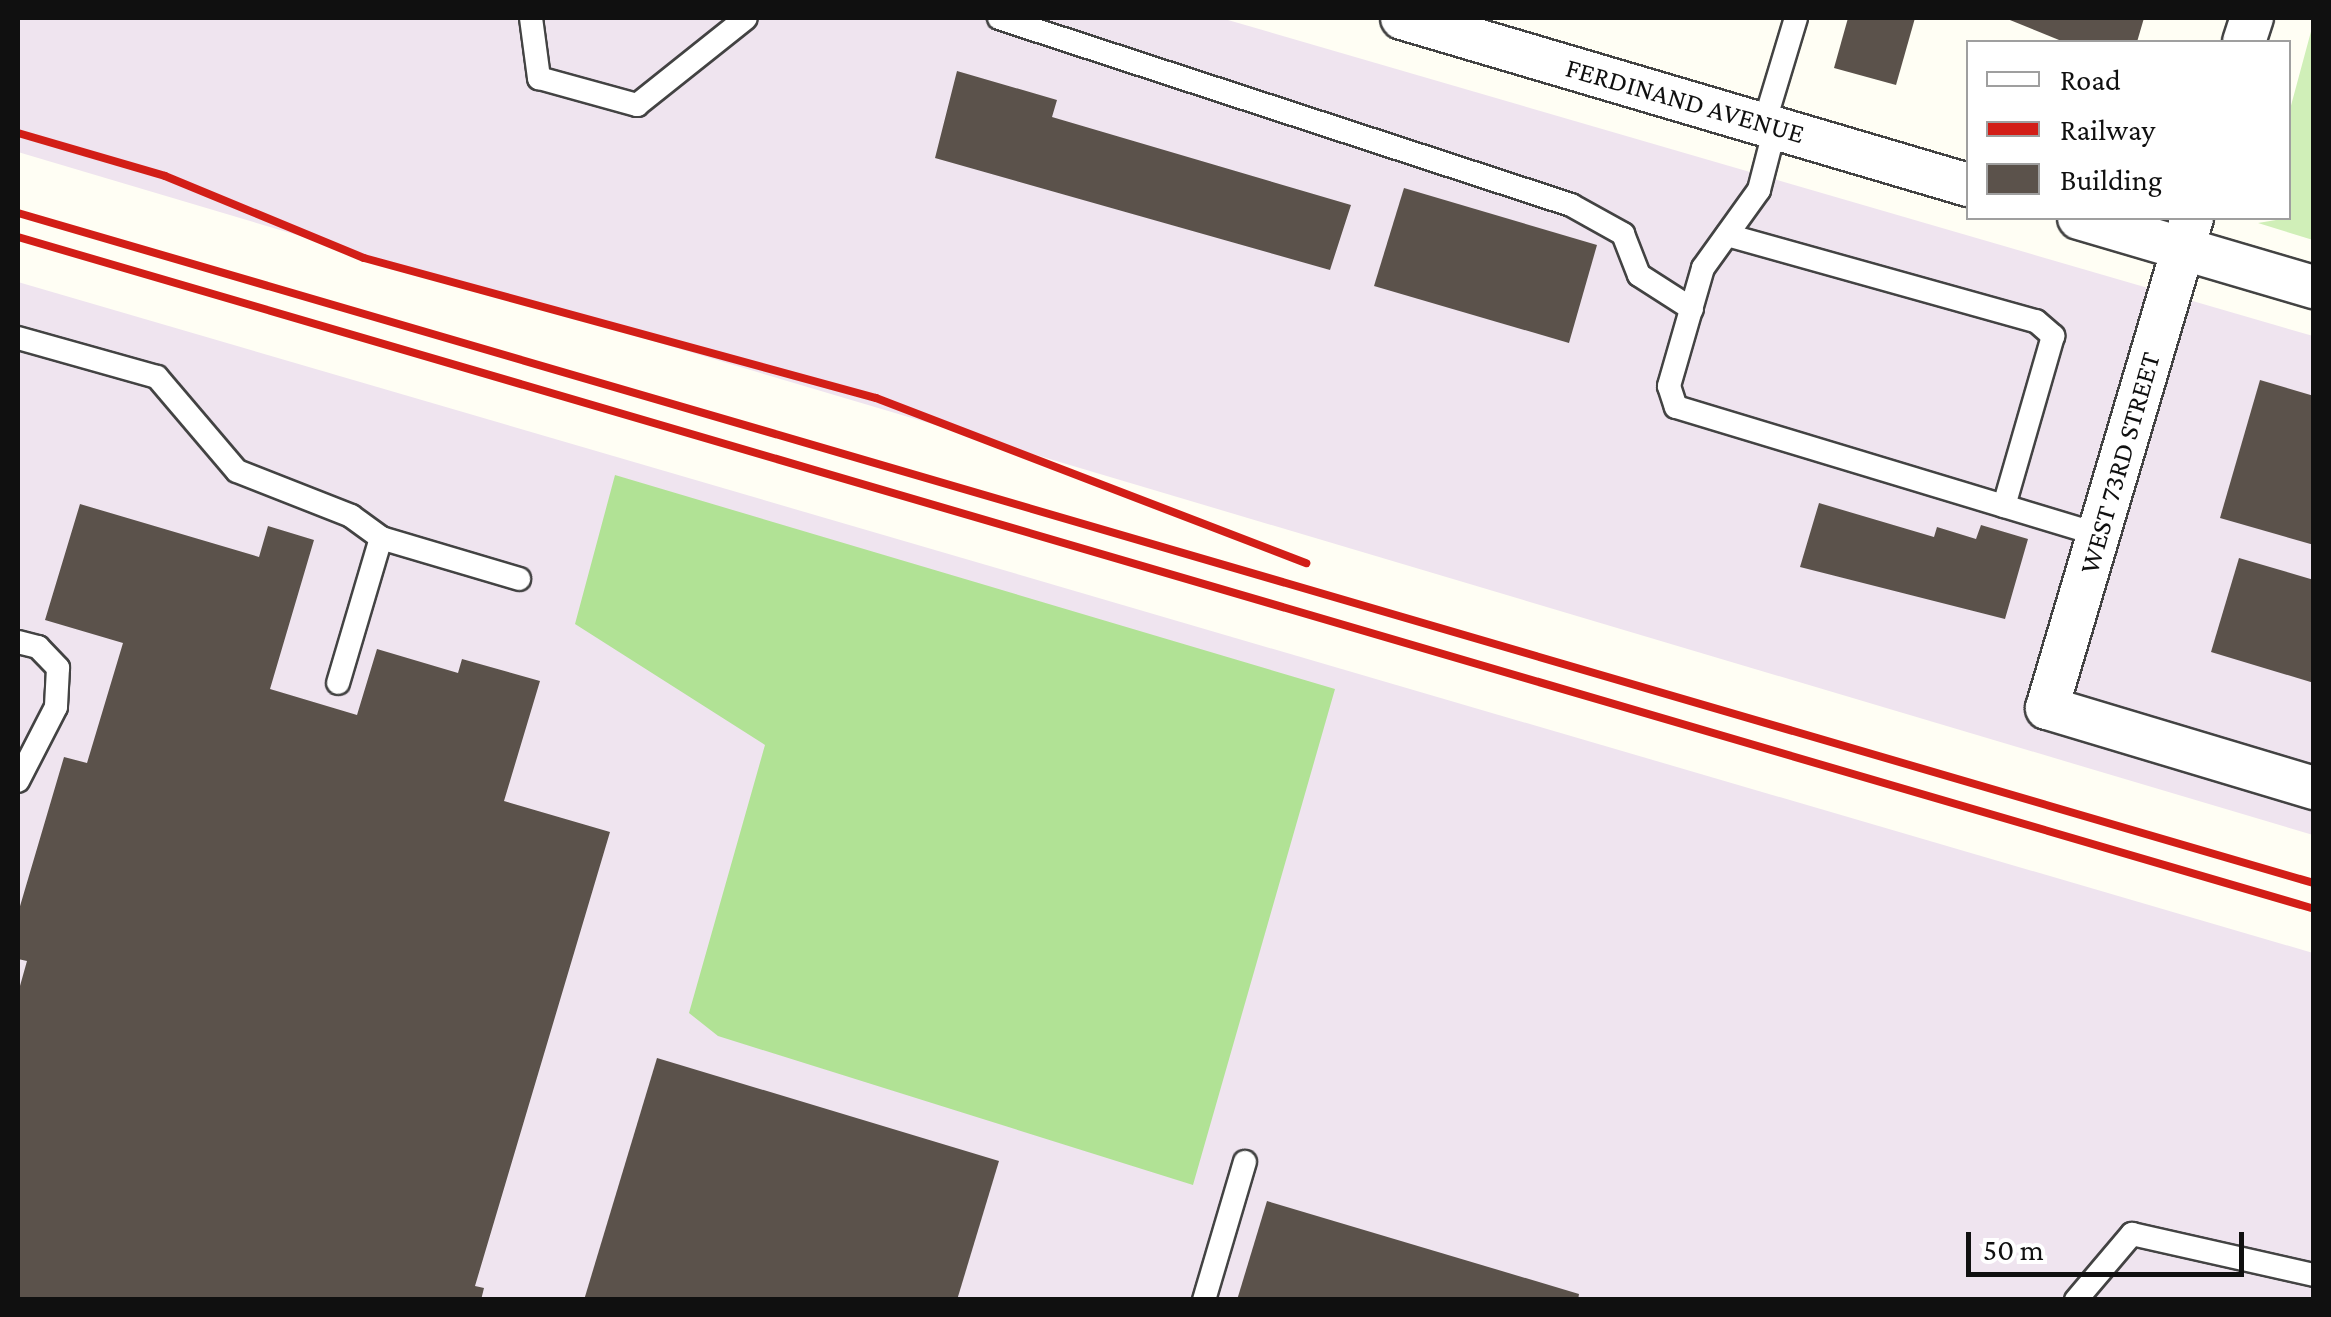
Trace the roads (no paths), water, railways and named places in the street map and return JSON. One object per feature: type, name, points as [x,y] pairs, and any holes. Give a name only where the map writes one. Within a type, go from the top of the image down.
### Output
[{"type":"street","name":"FERDINAND AVENUE","points":[[1418,20],[1966,184]]},
{"type":"street","points":[[2094,220],[2188,233],[2314,287]]},
{"type":"street","name":"WEST 73RD STREET","points":[[2188,233],[2048,708],[2314,788]]},
{"type":"lane","points":[[531,18],[538,78],[637,105],[746,18]]},
{"type":"lane","points":[[999,18],[1572,205],[1623,234],[1639,275],[1692,309]]},
{"type":"lane","points":[[1796,18],[1769,126],[1759,190],[1703,268],[1670,386],[1676,407],[2099,535]]},
{"type":"lane","points":[[1727,234],[2036,321],[2053,336],[2004,506]]},
{"type":"lane","points":[[18,338],[157,376],[238,471],[352,516],[381,538],[519,578]]},
{"type":"lane","points":[[338,683],[381,538]]},
{"type":"lane","points":[[18,642],[38,647],[58,668],[56,707],[18,782]]},
{"type":"lane","points":[[1204,1300],[1244,1162]]},
{"type":"lane","points":[[2076,1300],[2132,1234],[2314,1274]]},
{"type":"railway","points":[[18,133],[165,176],[364,258],[876,398],[1306,563]]},
{"type":"railway","points":[[18,213],[2314,883]]},
{"type":"railway","points":[[18,237],[2314,909]]}]
